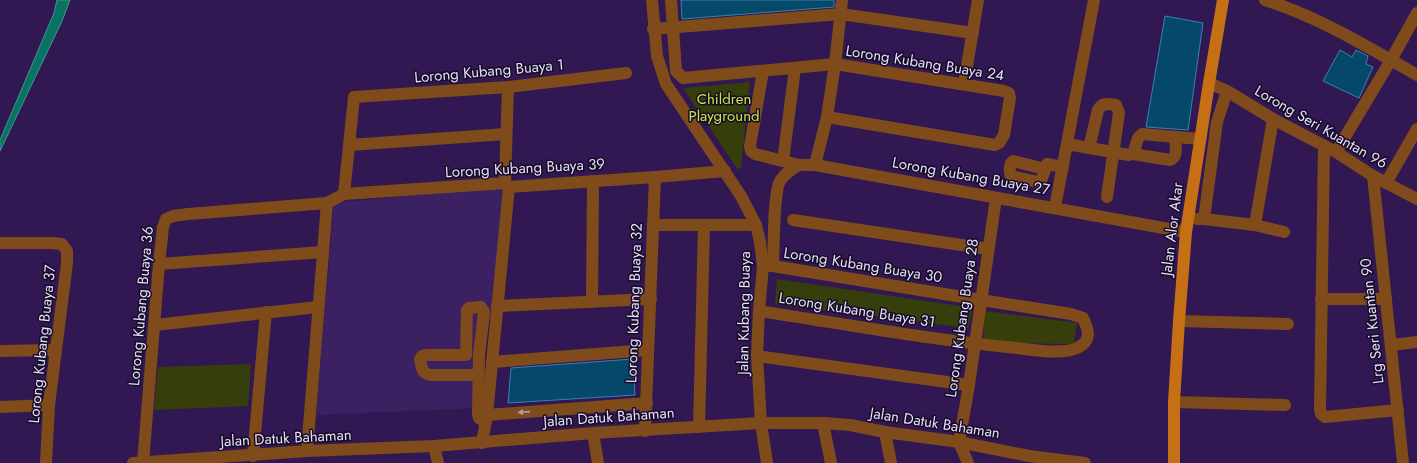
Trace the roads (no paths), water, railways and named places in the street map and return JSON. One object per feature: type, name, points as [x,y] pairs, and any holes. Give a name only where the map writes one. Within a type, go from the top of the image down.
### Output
[{"type":"main road","name":"Jalan Alor Akar","points":[[1174,463],[1174,402],[1187,226],[1203,117],[1223,0]]},
{"type":"street","name":"Jalan Kubang Buaya","points":[[652,0],[656,56],[666,84],[741,196],[756,225],[768,266],[759,311],[757,356],[761,423],[767,463]]},
{"type":"street","points":[[671,0],[673,28]]},
{"type":"street","points":[[815,165],[827,118],[842,0]]},
{"type":"street","points":[[964,84],[978,0]]},
{"type":"street","points":[[1055,207],[1094,0]]},
{"type":"street","points":[[1265,0],[1289,8],[1333,28],[1417,74]]},
{"type":"street","points":[[1336,152],[1417,13]]},
{"type":"street","points":[[654,29],[841,14],[973,33]]},
{"type":"street","name":"Lorong Kubang Buaya 24","points":[[673,28],[676,71],[683,78],[835,64],[1004,91],[1009,93],[1010,98],[1004,135],[999,143],[994,145],[827,118]]},
{"type":"street","points":[[783,161],[795,68]]},
{"type":"street","name":"Lorong Kubang Buaya 27","points":[[763,71],[750,146],[751,151],[755,154],[799,165],[815,165],[996,198],[1055,207],[1187,226],[1204,219],[1284,232]]},
{"type":"street","name":"Lorong Kubang Buaya 1","points":[[349,145],[354,97],[508,87],[626,73]]},
{"type":"street","name":"Lorong Seri Kuantan 96","points":[[1209,82],[1227,91],[1273,120],[1336,152],[1373,176],[1417,199]]},
{"type":"street","points":[[482,443],[498,306],[507,185],[506,134],[508,87]]},
{"type":"street","points":[[1204,219],[1217,122],[1227,91]]},
{"type":"street","points":[[1089,148],[1098,110],[1101,105],[1116,105],[1119,113],[1107,196]]},
{"type":"street","points":[[1203,117],[1217,122]]},
{"type":"street","points":[[1254,226],[1273,120]]},
{"type":"street","points":[[1386,183],[1417,129]]},
{"type":"street","points":[[344,194],[349,145],[506,134]]},
{"type":"street","points":[[1133,154],[1138,138],[1142,134],[1200,140]]},
{"type":"street","points":[[1067,144],[1170,160],[1176,155],[1175,137]]},
{"type":"street","points":[[1324,146],[1321,299],[1321,414],[1325,417],[1398,410]]},
{"type":"street","points":[[1044,169],[1046,165],[1049,164],[1063,168]]},
{"type":"street","points":[[768,266],[779,183],[787,172],[799,165]]},
{"type":"street","name":"Lorong Kubang Buaya 39","points":[[328,203],[344,194],[593,181],[725,171]]},
{"type":"street","name":"Lrg Seri Kuantan 90","points":[[1373,176],[1403,463]]},
{"type":"street","name":"Lorong Kubang Buaya 32","points":[[645,430],[655,177]]},
{"type":"street","points":[[592,302],[593,181]]},
{"type":"street","name":"Lorong Kubang Buaya 28","points":[[960,442],[996,198]]},
{"type":"street","points":[[307,452],[318,307],[328,203]]},
{"type":"street","name":"Lorong Kubang Buaya 36","points":[[140,463],[155,325],[159,264],[166,219],[173,216],[328,203]]},
{"type":"street","points":[[793,220],[988,249]]},
{"type":"street","points":[[653,225],[756,225]]},
{"type":"street","points":[[699,427],[704,226]]},
{"type":"street","name":"Lorong Kubang Buaya 37","points":[[0,243],[52,242],[62,244],[67,251],[67,264],[49,405],[46,463]]},
{"type":"street","points":[[159,264],[323,252]]},
{"type":"street","name":"Lorong Kubang Buaya 30","points":[[768,266],[1071,314],[1083,318],[1089,330],[1088,338],[1084,344],[1076,349],[1067,351],[1044,351],[974,344]]},
{"type":"street","points":[[498,306],[650,299]]},
{"type":"street","points":[[1321,299],[1386,299]]},
{"type":"street","points":[[155,325],[318,307]]},
{"type":"street","points":[[466,355],[467,310],[469,308],[481,307],[484,312],[478,375],[479,418],[646,403]]},
{"type":"street","name":"Lorong Kubang Buaya 31","points":[[759,311],[974,344]]},
{"type":"street","points":[[253,456],[266,312]]},
{"type":"street","points":[[1179,322],[1288,324]]},
{"type":"street","points":[[1391,345],[1417,342]]},
{"type":"street","points":[[0,351],[55,350]]},
{"type":"street","points":[[492,362],[648,350]]},
{"type":"street","points":[[478,375],[426,374],[422,370],[420,359],[422,356],[479,355]]},
{"type":"street","points":[[757,356],[969,385]]},
{"type":"street","points":[[1174,402],[1286,405]]},
{"type":"street","points":[[0,407],[49,405]]},
{"type":"street","name":"Jalan Datuk Bahaman","points":[[140,463],[253,456],[277,458],[307,452],[482,443],[593,433],[761,423],[823,423],[850,425],[885,432],[960,442],[1030,459],[1085,463]]},
{"type":"street","points":[[823,423],[831,463]]},
{"type":"street","points":[[885,432],[891,463]]},
{"type":"street","points":[[593,433],[598,463]]},
{"type":"street","points":[[960,442],[968,463]]},
{"type":"street","points":[[434,446],[438,463]]},
{"type":"park label","name":"Children Playground","points":[[724,108]]}]
